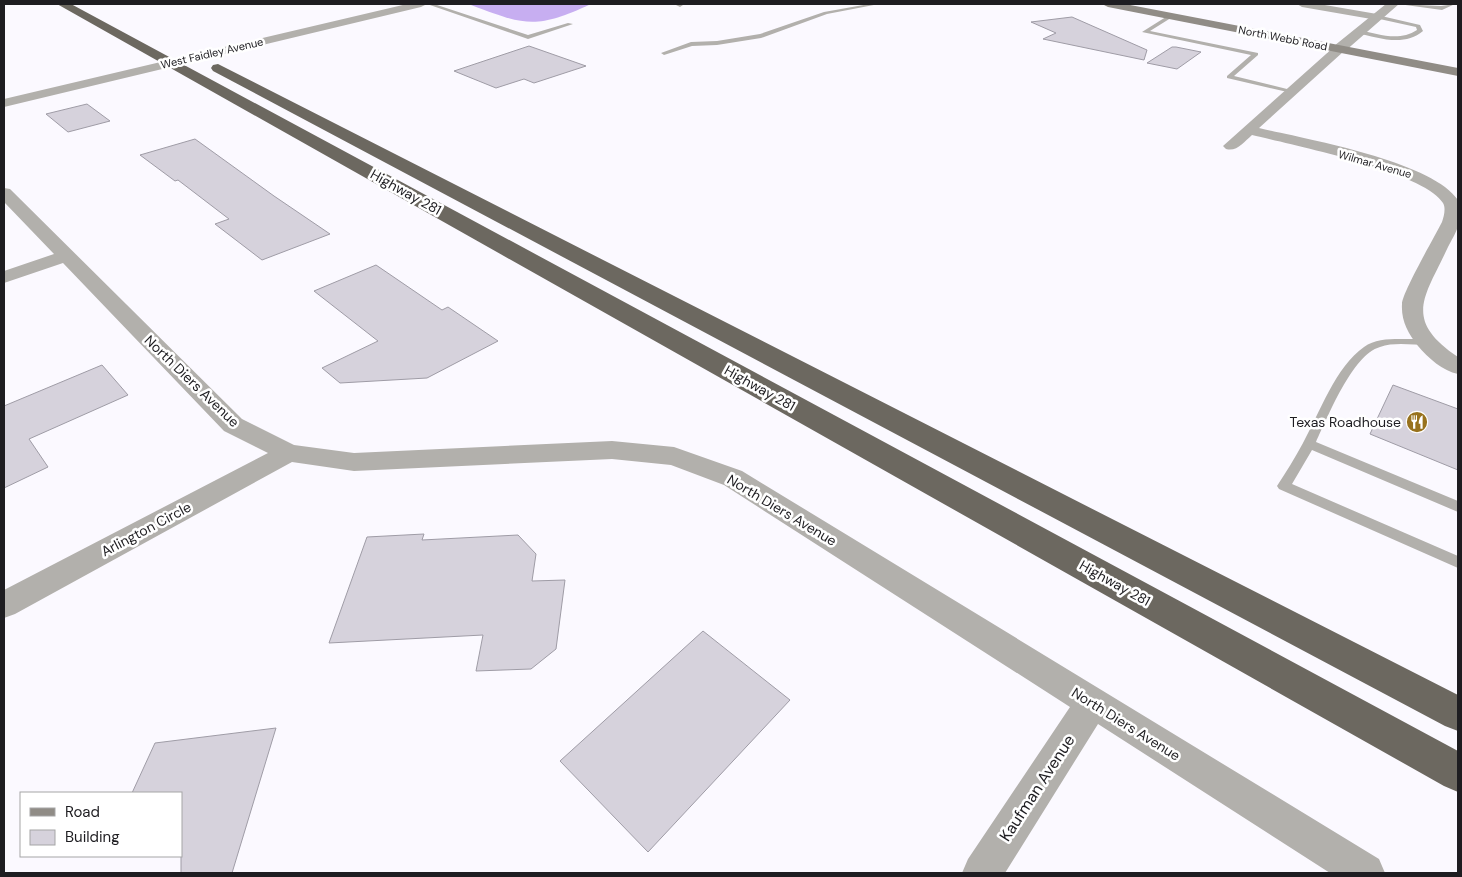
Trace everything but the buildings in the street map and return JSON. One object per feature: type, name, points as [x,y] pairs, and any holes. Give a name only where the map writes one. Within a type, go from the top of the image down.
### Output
[{"type":"highway","name":"Highway 281","points":[[63,4],[1458,772]]},
{"type":"highway","name":"Highway 281","points":[[95,4],[1458,714]]},
{"type":"main road","name":"North Webb Road","points":[[1108,4],[1458,72]]},
{"type":"street","name":"West Faidley Avenue","points":[[4,103],[421,4]]},
{"type":"street","points":[[1302,4],[1377,17]]},
{"type":"street","points":[[1231,146],[1339,49],[1393,4]]},
{"type":"street","name":"Wilmar Avenue","points":[[1249,130],[1393,168],[1431,184],[1451,201],[1454,211],[1451,222],[1412,302],[1413,318],[1418,331],[1433,350],[1458,366]]},
{"type":"street","name":"North Diers Avenue","points":[[4,193],[233,425],[289,453],[354,462],[612,450],[674,456],[733,478],[1364,873]]},
{"type":"street","points":[[4,277],[66,256]]},
{"type":"street","name":"Arlington Circle","points":[[4,605],[289,453]]},
{"type":"street","name":"Kaufman Avenue","points":[[982,873],[1092,703]]},
{"type":"lane","points":[[430,4],[528,37],[570,24]]},
{"type":"lane","points":[[664,53],[691,44],[717,43],[761,36],[826,13],[876,4]]},
{"type":"lane","points":[[1401,4],[1442,8],[1452,4]]},
{"type":"lane","points":[[1171,16],[1145,32],[1256,54],[1229,76],[1292,91]]},
{"type":"lane","points":[[1360,32],[1399,39],[1413,37],[1420,31],[1418,26],[1377,17]]},
{"type":"lane","points":[[1427,342],[1376,344],[1364,350],[1350,367],[1284,486],[1458,562]]},
{"type":"lane","points":[[1309,444],[1458,507]]},
{"type":"shaded area","points":[[591,4],[557,18],[531,22],[505,17],[471,5]]},
{"type":"place","name":"Texas Roadhouse","points":[[1417,422]]}]
